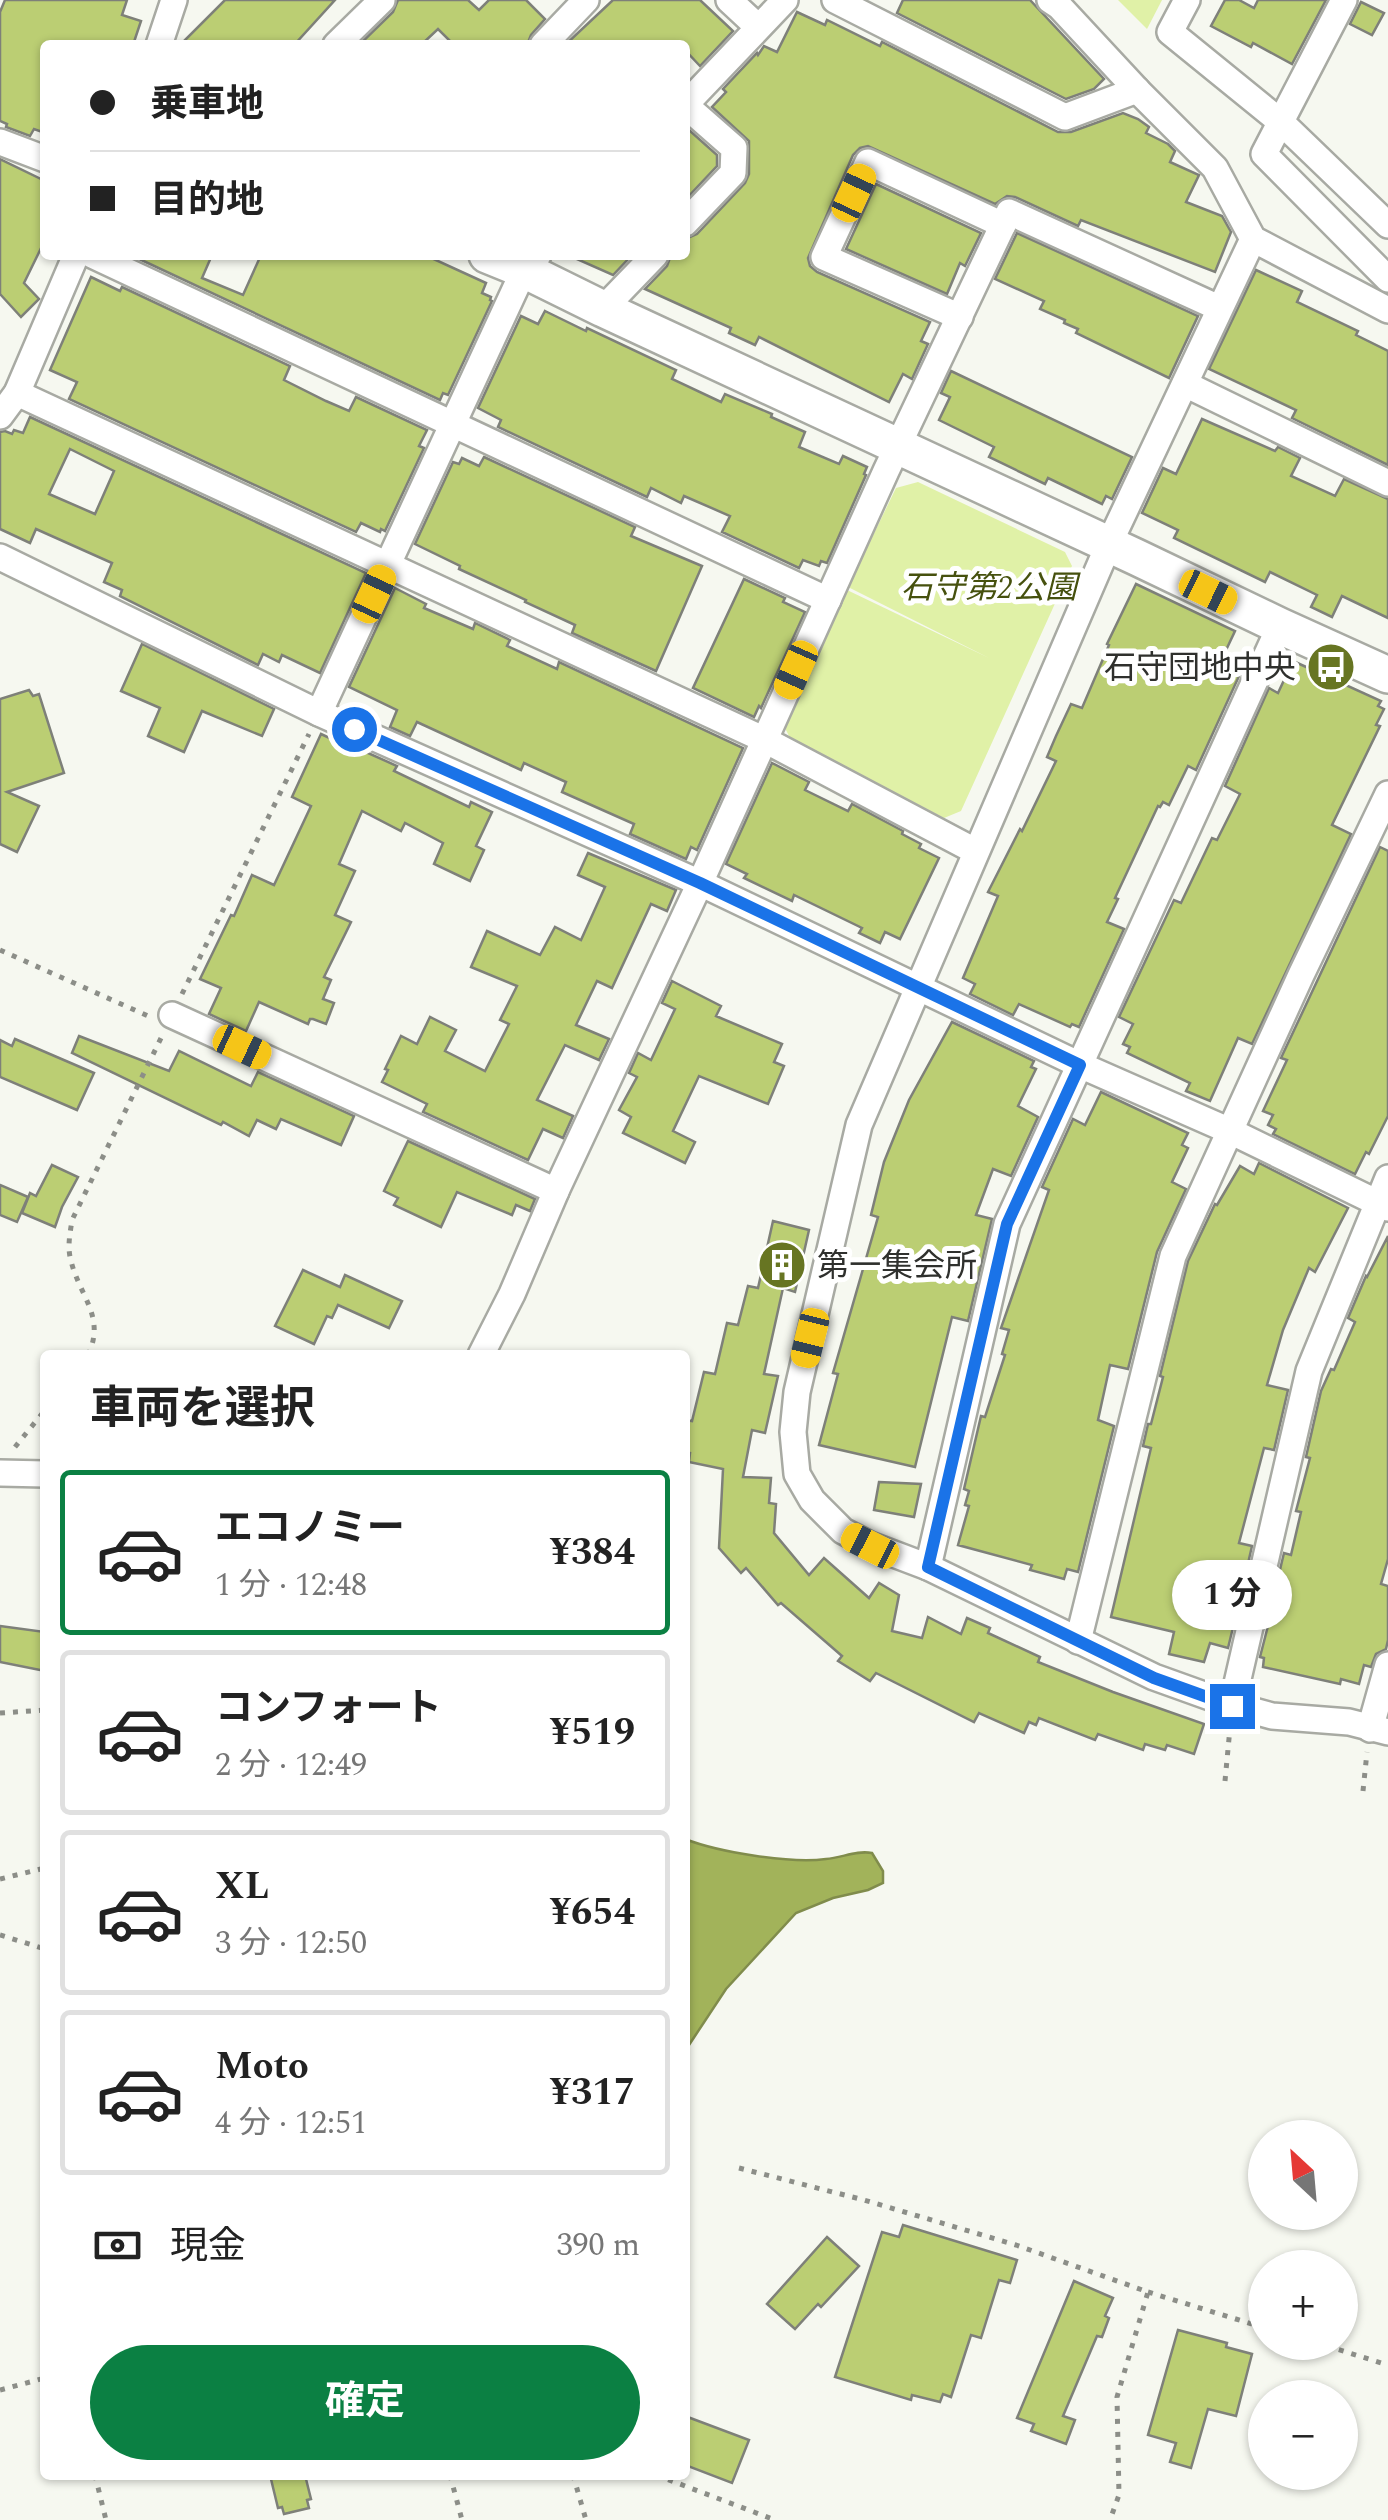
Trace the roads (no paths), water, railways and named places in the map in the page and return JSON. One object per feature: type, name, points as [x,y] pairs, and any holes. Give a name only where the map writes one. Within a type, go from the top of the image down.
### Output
[{"type":"street","points":[[161,40],[174,0]]},
{"type":"street","points":[[341,40],[382,0]]},
{"type":"street","points":[[548,40],[586,0]]},
{"type":"street","points":[[729,0],[758,27]]},
{"type":"street","points":[[690,100],[785,0]]},
{"type":"street","points":[[835,0],[1065,117],[1137,90]]},
{"type":"street","points":[[1050,0],[1214,168],[1253,239],[1388,310]]},
{"type":"street","points":[[1187,0],[1170,32],[1282,123],[1388,225]]},
{"type":"street","points":[[1344,0],[1264,154],[1388,278]]},
{"type":"street","points":[[690,109],[734,148],[734,173],[690,219]]},
{"type":"street","points":[[0,142],[40,157]]},
{"type":"street","points":[[960,317],[824,257],[868,162],[1003,225]]},
{"type":"street","points":[[484,1350],[1009,212],[1218,308]]},
{"type":"street","points":[[1253,239],[1109,544],[859,1126],[797,1392],[793,1432],[797,1474],[827,1517],[843,1532],[928,1567],[1154,1678],[1272,1716],[1349,1722],[1379,1731],[1388,1665]]},
{"type":"street","points":[[0,416],[16,394],[74,260]]},
{"type":"street","points":[[103,260],[828,600]]},
{"type":"street","points":[[602,309],[650,260]]},
{"type":"street","points":[[319,713],[531,262],[602,309],[1388,674]]},
{"type":"street","points":[[1185,384],[1388,482]]},
{"type":"street","points":[[16,394],[765,740],[976,850]]},
{"type":"street","points":[[0,557],[319,713],[700,883],[1382,1206]]},
{"type":"street","points":[[928,1567],[1007,1224],[1280,626]]},
{"type":"street","points":[[1078,1641],[1174,1256],[1388,794]]},
{"type":"street","points":[[161,1016],[556,1191]]},
{"type":"street","points":[[1232,1706],[1309,1371],[1382,1206],[1388,1178]]},
{"type":"street","points":[[6,1462],[40,1472]]},
{"type":"place","name":"石守団地中央","points":[[1331,667]]},
{"type":"place","name":"第一集会所","points":[[782,1265]]},
{"type":"park label","name":"石守第2公園","points":[[989,587]]}]
